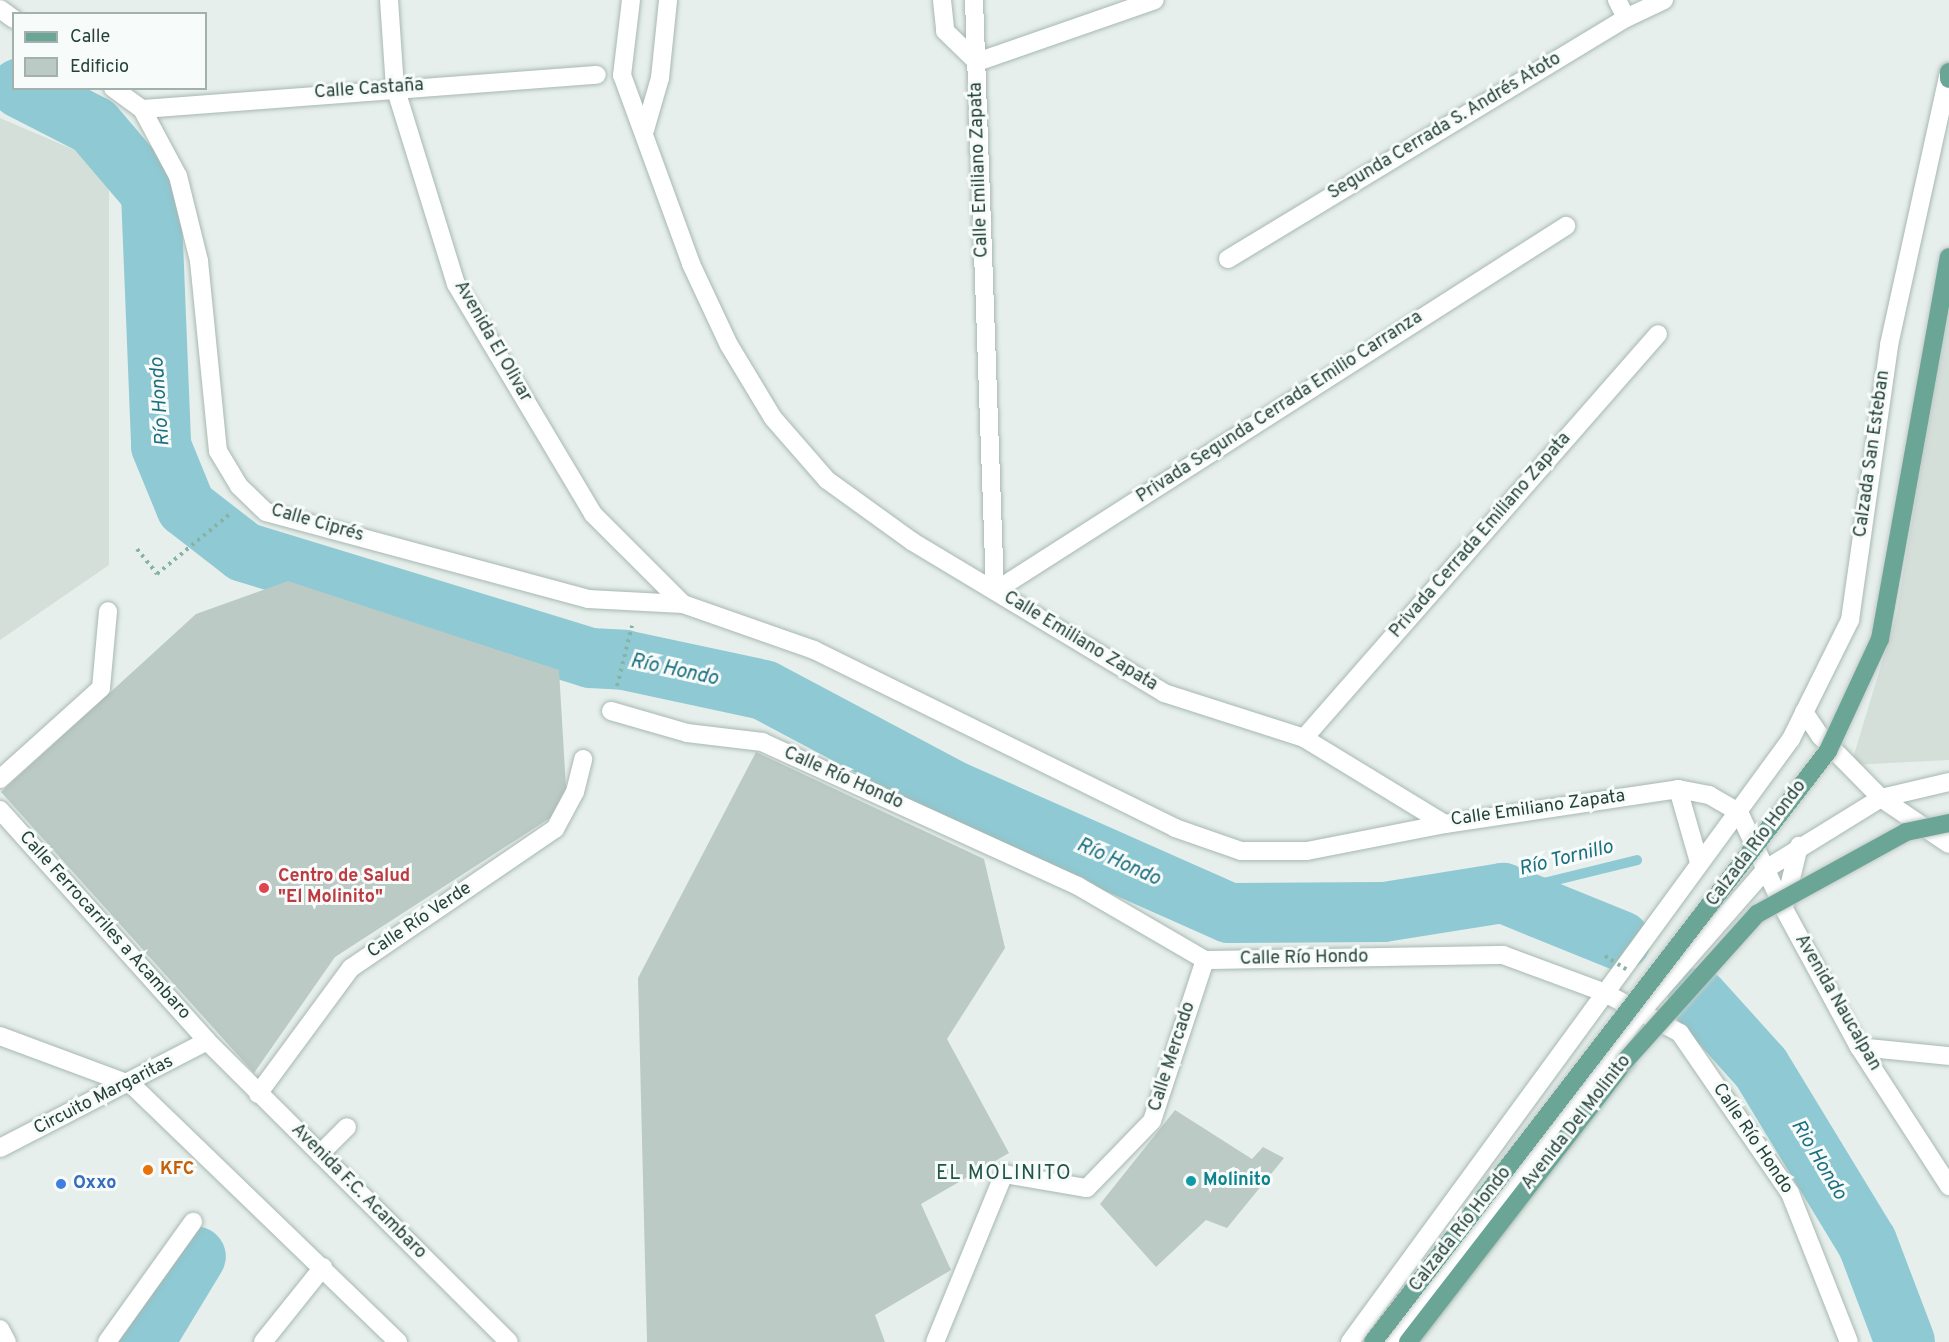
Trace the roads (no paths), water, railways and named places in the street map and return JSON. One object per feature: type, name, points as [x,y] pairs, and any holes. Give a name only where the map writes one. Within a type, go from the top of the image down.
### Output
[{"type":"main road","name":"Calzada Río Hondo","points":[[1373,1342],[1828,751],[1880,639],[1949,258]]},
{"type":"main road","name":"Avenida Del Molinito","points":[[1408,1342],[1652,1026],[1756,914],[1906,832],[1949,823]]},
{"type":"street","name":"Avenida El Olivar","points":[[389,0],[395,87],[456,284],[593,514],[683,604]]},
{"type":"street","name":"Calle Emiliano Zapata","points":[[631,0],[622,75],[645,130],[692,264],[729,345],[773,418],[826,480],[994,591],[1164,693],[1304,738],[1445,824],[1678,789],[1709,795],[1739,812]]},
{"type":"street","points":[[645,130],[660,78],[668,0]]},
{"type":"street","points":[[942,0],[945,32],[977,62],[1155,0]]},
{"type":"street","name":"Calle Emiliano Zapata","points":[[974,0],[994,591]]},
{"type":"street","points":[[1617,0],[1626,18]]},
{"type":"street","name":"Segunda Cerrada S. Andrés Atoto","points":[[1228,259],[1626,18],[1664,0]]},
{"type":"street","name":"Calle Castaña","points":[[142,109],[395,87],[597,75]]},
{"type":"street","name":"Calzada San Esteban","points":[[1739,812],[1804,712],[1850,620],[1889,345],[1949,76]]},
{"type":"street","name":"Calle Ciprés","points":[[116,90],[142,109],[178,176],[199,261],[218,450],[239,486],[266,512],[588,599],[683,604]]},
{"type":"street","name":"Privada Segunda Cerrada Emilio Carranza","points":[[994,591],[1566,226]]},
{"type":"street","name":"Privada Cerrada Emiliano Zapata","points":[[1304,738],[1658,334]]},
{"type":"street","points":[[683,604],[814,650],[1175,828],[1241,851],[1307,851],[1445,824]]},
{"type":"street","points":[[0,779],[101,688],[108,611]]},
{"type":"street","name":"Calle Río Hondo","points":[[612,705],[687,734],[762,742],[1078,886],[1205,960],[1503,955],[1603,992],[1680,1033],[1790,1193],[1849,1342]]},
{"type":"street","points":[[1804,712],[1820,736],[1881,798],[1949,844]]},
{"type":"street","name":"Calle Río Verde","points":[[258,1094],[351,968],[555,829],[575,792],[583,759]]},
{"type":"street","name":"Calzada Río Hondo","points":[[1392,1342],[1640,1012],[1766,869],[1799,846],[1881,798],[1949,782]]},
{"type":"street","points":[[1678,789],[1699,862]]},
{"type":"street","name":"Calle Ferrocarriles a Acambaro","points":[[0,810],[207,1041]]},
{"type":"street","name":"Calzada Río Hondo","points":[[1350,1342],[1603,992],[1739,812]]},
{"type":"street","name":"Avenida Naucalpan","points":[[1739,812],[1784,909],[1859,1047],[1949,1186]]},
{"type":"street","points":[[1784,909],[1799,846]]},
{"type":"street","name":"Calle Mercado","points":[[935,1342],[1004,1174],[1087,1188],[1152,1121],[1205,960]]},
{"type":"street","points":[[0,1036],[132,1085],[323,1267],[398,1342]]},
{"type":"street","name":"Avenida F.C. Acambaro","points":[[207,1041],[509,1342]]},
{"type":"street","name":"Circuito Margaritas","points":[[0,1148],[132,1085],[207,1041]]},
{"type":"street","points":[[1859,1047],[1949,1056]]},
{"type":"street","points":[[320,1154],[347,1127]]},
{"type":"street","points":[[106,1342],[193,1222]]},
{"type":"street","points":[[263,1342],[323,1267]]},
{"type":"street","points":[[0,1329],[7,1342]]},
{"type":"waterway","name":"Río Hondo","points":[[24,90],[94,126],[151,193],[161,446],[186,507],[244,552],[590,658],[624,660],[764,690],[954,791],[1229,913],[1384,912],[1503,893],[1621,941]]},
{"type":"waterway","name":"Río Tornillo","points":[[1503,893],[1637,860]]},
{"type":"waterway","name":"Rio Hondo","points":[[1698,998],[1761,1068],[1867,1242],[1905,1342]]},
{"type":"waterway","points":[[144,1342],[196,1256]]},
{"type":"place","name":"Centro de Salud \"El Molinito\"","points":[[264,888]]},
{"type":"place","name":"KFC","points":[[148,1170]]},
{"type":"place","name":"Molinito","points":[[1191,1181]]},
{"type":"place","name":"Oxxo","points":[[61,1184]]},
{"type":"district","name":"EL MOLINITO","points":[[1004,1174]]}]
